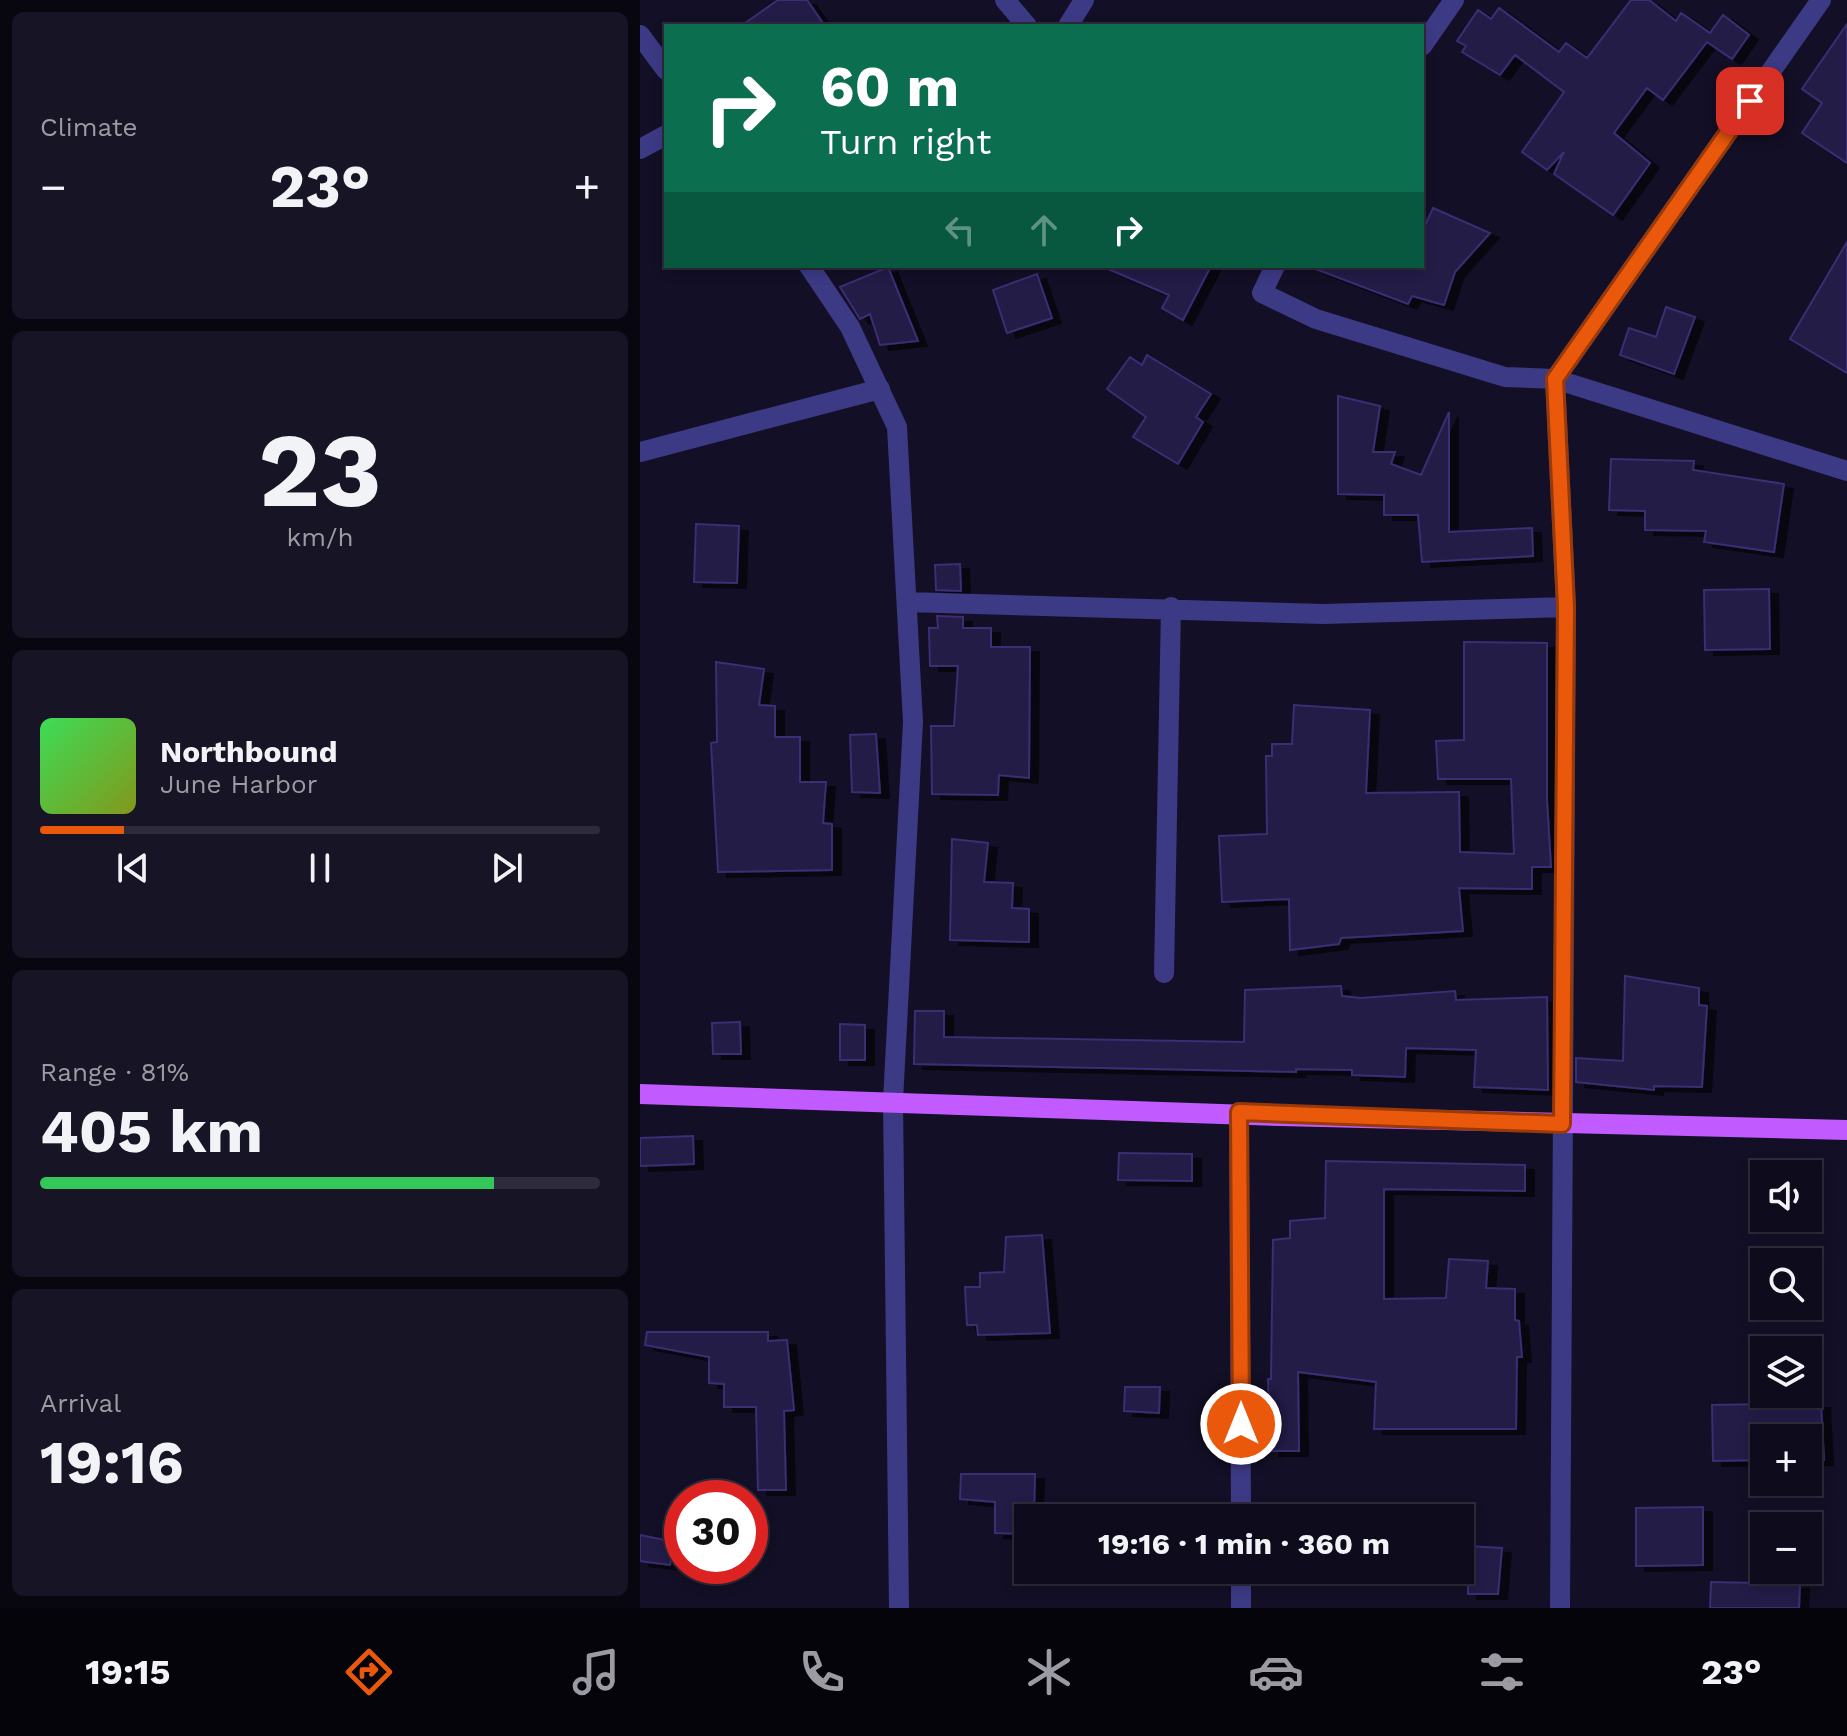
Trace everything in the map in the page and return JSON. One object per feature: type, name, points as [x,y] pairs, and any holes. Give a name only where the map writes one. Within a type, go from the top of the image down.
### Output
[{"type":"main road","points":[[640,1094],[1562,1124],[1847,1130]]},
{"type":"street","points":[[1005,0],[1025,24]]},
{"type":"street","points":[[1069,24],[1084,0]]},
{"type":"street","points":[[1424,43],[1454,0]]},
{"type":"street","points":[[1560,1608],[1566,607],[1555,379],[1821,0]]},
{"type":"street","points":[[640,35],[664,67]]},
{"type":"street","points":[[640,149],[664,136]]},
{"type":"street","points":[[810,268],[850,327],[897,427],[913,722],[893,1101],[899,1608]]},
{"type":"street","points":[[1274,268],[1262,293],[1316,319],[1505,377],[1555,379],[1847,471]]},
{"type":"street","points":[[640,452],[880,389]]},
{"type":"street","points":[[907,602],[1171,607],[1323,614],[1566,607]]},
{"type":"street","points":[[1164,973],[1171,607]]},
{"type":"street","points":[[1239,1112],[1241,1504]]},
{"type":"street","points":[[1241,1584],[1241,1608]]},
{"type":"building","points":[[778,0],[807,0],[824,24],[744,24]]},
{"type":"building","points":[[1631,0],[1649,0],[1676,21],[1681,13],[1710,33],[1723,15],[1749,35],[1732,59],[1707,42],[1663,100],[1647,88],[1614,133],[1650,163],[1613,215],[1554,174],[1564,152],[1547,170],[1522,152],[1564,92],[1515,55],[1500,75],[1462,52],[1466,46],[1457,41],[1478,10],[1491,19],[1499,8],[1559,52],[1566,43],[1587,58]]},
{"type":"building","points":[[1847,24],[1847,163],[1802,133],[1822,103],[1802,89]]},
{"type":"building","points":[[1433,208],[1490,233],[1455,272],[1444,305],[1412,296],[1408,304],[1313,268],[1424,268],[1424,228]]},
{"type":"building","points":[[1847,242],[1847,373],[1790,339]]},
{"type":"building","points":[[888,268],[918,341],[880,345],[870,314],[860,319],[840,287]]},
{"type":"building","points":[[1106,268],[1210,268],[1183,320],[1162,308],[1169,295]]},
{"type":"building","points":[[1037,274],[1052,318],[1007,333],[993,290]]},
{"type":"building","points":[[1666,307],[1695,317],[1674,374],[1620,355],[1629,328],[1656,337]]},
{"type":"building","points":[[1147,355],[1211,394],[1196,417],[1203,422],[1178,464],[1133,437],[1146,417],[1107,389],[1130,357],[1142,365]]},
{"type":"building","points":[[1338,396],[1380,406],[1373,452],[1395,452],[1391,464],[1421,475],[1449,412],[1449,532],[1532,528],[1533,556],[1422,562],[1418,515],[1384,515],[1384,495],[1338,494]]},
{"type":"building","points":[[1611,459],[1694,461],[1693,470],[1784,484],[1774,552],[1704,542],[1706,531],[1645,530],[1645,511],[1609,510]]},
{"type":"building","points":[[696,524],[739,526],[737,583],[694,582]]},
{"type":"building","points":[[960,564],[961,591],[936,590],[935,565]]},
{"type":"building","points":[[1769,589],[1770,649],[1705,650],[1704,590]]},
{"type":"building","points":[[937,616],[963,617],[963,628],[991,628],[991,647],[1030,647],[1029,778],[999,775],[998,795],[932,794],[931,726],[954,726],[958,666],[930,666],[929,628],[938,628]]},
{"type":"building","points":[[1464,642],[1547,643],[1547,800],[1551,867],[1532,867],[1532,889],[1459,888],[1463,931],[1341,938],[1339,944],[1290,950],[1289,899],[1222,902],[1219,836],[1267,834],[1266,756],[1272,756],[1272,744],[1292,744],[1294,705],[1370,710],[1366,793],[1459,792],[1460,852],[1514,854],[1511,779],[1438,779],[1436,741],[1464,740]]},
{"type":"building","points":[[716,662],[764,669],[759,705],[775,706],[775,737],[800,737],[800,782],[826,782],[823,823],[832,824],[832,870],[718,872],[711,743],[717,742]]},
{"type":"building","points":[[876,734],[880,793],[852,792],[850,735]]},
{"type":"building","points":[[952,839],[988,843],[984,882],[1013,883],[1012,908],[1029,909],[1029,942],[950,940]]},
{"type":"building","points":[[1625,976],[1699,988],[1699,1005],[1707,1006],[1702,1087],[1654,1086],[1654,1090],[1576,1082],[1576,1058],[1623,1061]]},
{"type":"building","points":[[1341,986],[1342,996],[1361,998],[1455,991],[1456,1000],[1547,997],[1548,1090],[1474,1087],[1476,1050],[1406,1048],[1405,1077],[1352,1075],[1352,1070],[1296,1069],[1296,1072],[914,1064],[915,1011],[944,1011],[944,1037],[1244,1042],[1245,990]]},
{"type":"building","points":[[740,1022],[741,1054],[713,1054],[712,1023]]},
{"type":"building","points":[[840,1024],[865,1025],[865,1060],[840,1060]]},
{"type":"building","points":[[693,1136],[694,1164],[640,1166],[640,1138]]},
{"type":"building","points":[[1119,1153],[1192,1154],[1192,1181],[1118,1180]]},
{"type":"building","points":[[1326,1161],[1525,1165],[1525,1191],[1384,1189],[1384,1299],[1446,1298],[1449,1259],[1488,1261],[1486,1288],[1515,1289],[1515,1320],[1519,1321],[1522,1357],[1517,1357],[1516,1429],[1374,1429],[1376,1382],[1298,1372],[1299,1451],[1270,1451],[1268,1379],[1271,1379],[1273,1240],[1290,1238],[1290,1221],[1325,1218]]},
{"type":"building","points":[[1042,1235],[1050,1333],[978,1335],[977,1325],[967,1325],[965,1287],[980,1287],[980,1273],[1004,1272],[1006,1237]]},
{"type":"building","points":[[647,1332],[768,1332],[768,1341],[787,1340],[794,1410],[784,1411],[786,1490],[768,1490],[768,1480],[758,1480],[756,1407],[724,1407],[724,1384],[709,1383],[709,1357],[645,1345]]},
{"type":"building","points":[[1125,1387],[1160,1387],[1159,1413],[1124,1411]]},
{"type":"building","points":[[1712,1405],[1821,1408],[1824,1460],[1822,1424],[1750,1424],[1750,1460],[1713,1461]]},
{"type":"building","points":[[961,1474],[1035,1474],[1034,1504],[1014,1504],[1014,1534],[995,1533],[995,1502],[960,1499]]},
{"type":"building","points":[[1703,1507],[1703,1565],[1636,1566],[1636,1508]]},
{"type":"building","points":[[640,1535],[664,1540],[664,1564],[640,1561]]},
{"type":"building","points":[[1474,1546],[1502,1548],[1498,1594],[1468,1594],[1468,1584],[1474,1584]]},
{"type":"building","points":[[1711,1582],[1800,1584],[1799,1608],[1710,1608]]},
{"type":"route","points":[[1241,1424],[1239,1112],[1281,1116],[1562,1124],[1566,607],[1555,379],[1750,101]]}]
